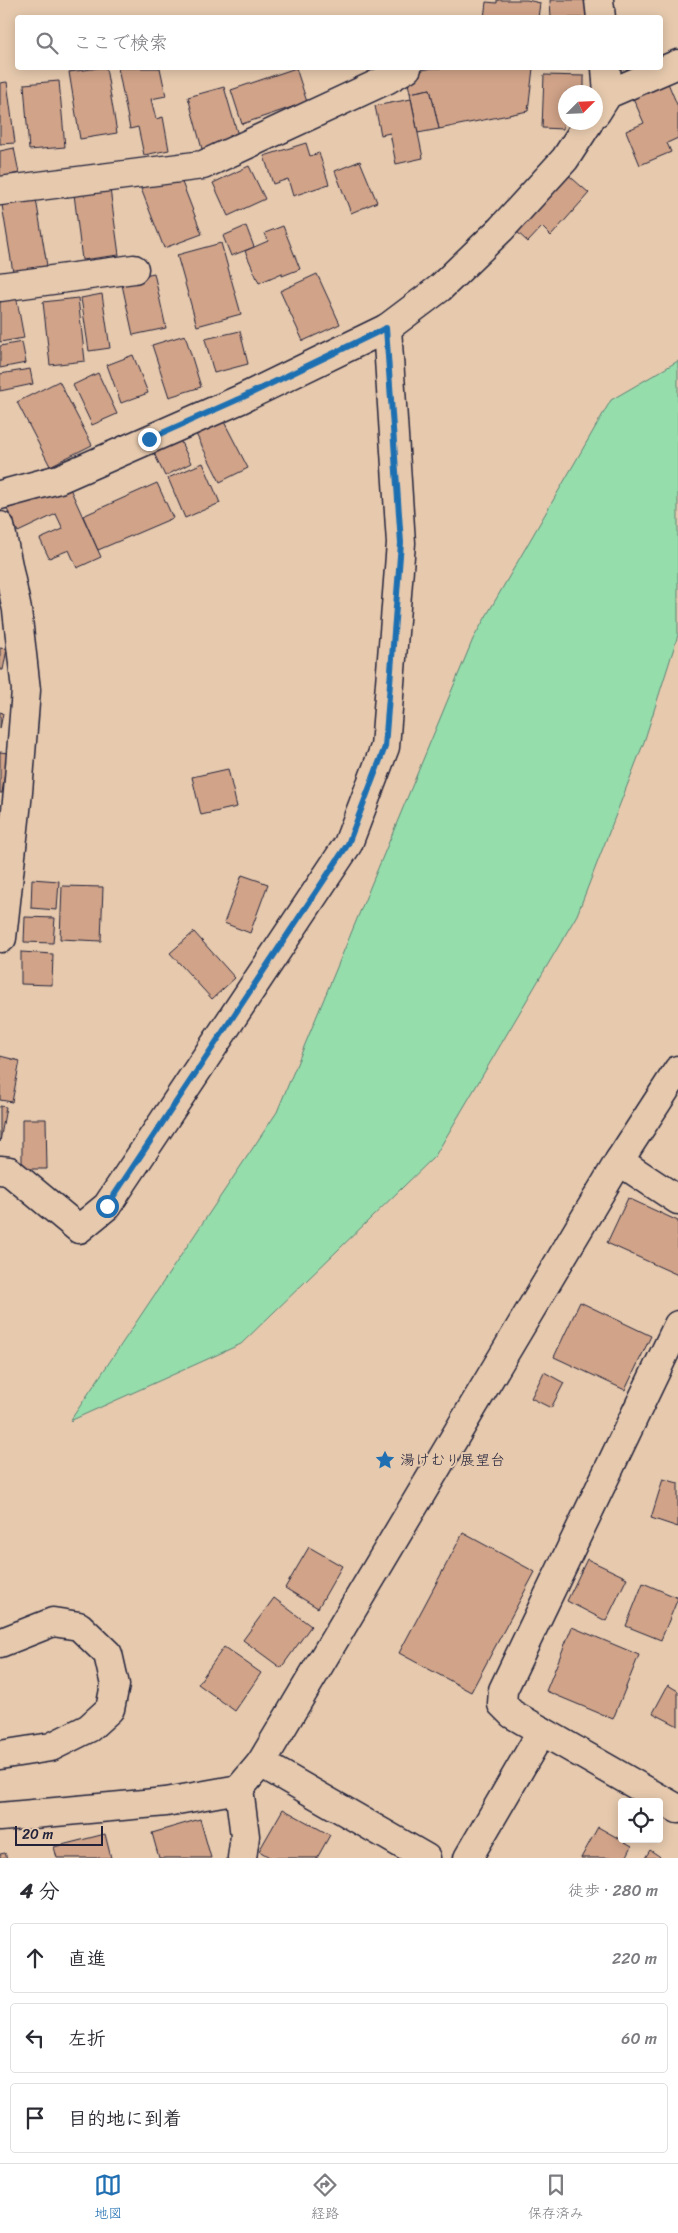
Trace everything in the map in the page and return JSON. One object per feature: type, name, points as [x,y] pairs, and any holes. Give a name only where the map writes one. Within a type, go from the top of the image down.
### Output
[{"type":"street","points":[[599,0],[601,15]]},
{"type":"street","points":[[663,69],[678,64]]},
{"type":"street","points":[[0,191],[203,165],[386,80],[404,70]]},
{"type":"street","points":[[603,91],[661,70]]},
{"type":"street","points":[[0,495],[59,479],[241,398],[386,328],[440,288],[500,228],[565,159],[584,130]]},
{"type":"street","points":[[0,287],[134,270]]},
{"type":"street","points":[[0,1170],[9,1171],[79,1229],[107,1206],[348,844],[385,747],[401,543],[386,328]]},
{"type":"street","points":[[0,526],[17,610],[26,690],[5,867],[2,938]]},
{"type":"street","points":[[0,1817],[166,1802],[239,1789],[261,1764],[619,1161],[678,1070]]},
{"type":"street","points":[[619,1161],[678,1200]]},
{"type":"street","points":[[678,1325],[503,1690],[502,1704],[512,1714],[678,1809]]},
{"type":"street","points":[[0,1643],[53,1622],[79,1626],[108,1654],[115,1685],[110,1709],[89,1728],[51,1747],[0,1754]]},
{"type":"street","points":[[468,1858],[542,1731]]},
{"type":"street","points":[[261,1764],[426,1858]]},
{"type":"street","points":[[239,1789],[245,1836],[242,1858]]},
{"type":"green space","points":[[678,361],[678,635],[644,742],[577,915],[435,1156],[241,1344],[70,1421],[277,1112],[473,639],[611,400]]},
{"type":"building","points":[[497,0],[527,0],[540,3],[538,15],[484,15],[486,2],[497,3]]},
{"type":"building","points":[[550,0],[587,0],[589,15],[551,15]]},
{"type":"building","points":[[106,70],[117,133],[80,139],[69,72]]},
{"type":"building","points":[[118,70],[160,70],[166,96],[151,99],[156,119],[163,117],[169,150],[144,155],[138,127],[130,129]]},
{"type":"building","points":[[290,70],[297,70],[307,102],[242,124],[231,90]]},
{"type":"building","points":[[422,70],[533,70],[528,111],[439,129],[430,89],[410,93],[406,73]]},
{"type":"building","points":[[544,75],[584,76],[584,85],[558,85],[558,129],[542,128]]},
{"type":"building","points":[[59,81],[65,147],[29,150],[24,84]]},
{"type":"building","points":[[7,82],[15,143],[0,144],[0,83]]},
{"type":"building","points":[[668,83],[678,107],[678,138],[667,143],[671,152],[640,165],[626,131],[644,123],[633,98]]},
{"type":"building","points":[[224,87],[239,139],[202,149],[188,97]]},
{"type":"building","points":[[430,89],[439,129],[418,133],[410,93]]},
{"type":"building","points":[[411,99],[423,158],[396,164],[390,133],[381,135],[375,106]]},
{"type":"building","points":[[306,143],[310,156],[319,153],[329,184],[293,196],[288,179],[273,184],[264,156]]},
{"type":"building","points":[[14,148],[19,173],[0,177],[0,151]]},
{"type":"building","points":[[360,161],[377,202],[351,213],[335,171]]},
{"type":"building","points":[[249,166],[265,199],[228,216],[213,183]]},
{"type":"building","points":[[178,172],[202,234],[164,248],[140,186]]},
{"type":"building","points":[[566,173],[589,193],[551,236],[542,227],[528,242],[515,230]]},
{"type":"building","points":[[110,189],[119,255],[82,260],[74,194]]},
{"type":"building","points":[[36,199],[47,266],[13,272],[2,205]]},
{"type":"building","points":[[246,226],[254,247],[231,256],[223,236]]},
{"type":"building","points":[[283,226],[300,269],[282,276],[282,273],[259,283],[245,251],[268,241],[265,233]]},
{"type":"building","points":[[221,243],[241,314],[197,326],[177,255]]},
{"type":"building","points":[[154,273],[166,328],[133,335],[121,280]]},
{"type":"building","points":[[317,274],[340,324],[303,341],[280,291]]},
{"type":"building","points":[[102,294],[110,348],[89,351],[81,298]]},
{"type":"building","points":[[16,295],[24,338],[0,342],[0,298]]},
{"type":"building","points":[[78,298],[85,361],[50,365],[43,302]]},
{"type":"building","points":[[240,331],[248,364],[214,373],[205,339]]},
{"type":"building","points":[[185,335],[201,387],[169,397],[152,345]]},
{"type":"building","points":[[22,342],[26,363],[0,368],[0,346]]},
{"type":"building","points":[[133,355],[148,393],[121,403],[107,365]]},
{"type":"building","points":[[30,369],[33,384],[0,391],[0,374]]},
{"type":"building","points":[[98,373],[117,414],[92,425],[73,385]]},
{"type":"building","points":[[59,381],[92,445],[50,466],[17,402]]},
{"type":"building","points":[[220,414],[248,468],[220,482],[193,428]]},
{"type":"building","points":[[177,434],[191,463],[165,476],[151,447]]},
{"type":"building","points":[[203,463],[220,503],[185,518],[168,478]]},
{"type":"building","points":[[67,482],[101,557],[77,568],[69,550],[49,558],[40,539],[63,529],[56,514],[18,532],[7,509]]},
{"type":"building","points":[[157,483],[173,518],[98,550],[83,516]]},
{"type":"building","points":[[0,648],[7,649],[3,670],[0,670]]},
{"type":"building","points":[[0,712],[3,713],[0,729]]},
{"type":"building","points":[[0,752],[8,753],[2,793],[0,793]]},
{"type":"building","points":[[228,769],[237,807],[201,815],[192,777]]},
{"type":"building","points":[[242,875],[268,884],[250,933],[224,923]]},
{"type":"building","points":[[32,879],[59,881],[57,910],[31,908]]},
{"type":"building","points":[[62,886],[103,887],[101,941],[60,939]]},
{"type":"building","points":[[25,917],[55,918],[53,943],[24,942]]},
{"type":"building","points":[[194,932],[235,978],[212,999],[170,953]]},
{"type":"building","points":[[21,952],[53,954],[52,985],[21,984]]},
{"type":"building","points":[[0,1056],[20,1061],[12,1102],[0,1100]]},
{"type":"building","points":[[0,1106],[6,1107],[0,1142]]},
{"type":"building","points":[[22,1119],[46,1119],[47,1169],[22,1169]]},
{"type":"building","points":[[628,1198],[678,1221],[678,1275],[607,1243]]},
{"type":"building","points":[[580,1302],[651,1336],[625,1390],[554,1357]]},
{"type":"building","points":[[544,1372],[564,1383],[551,1408],[531,1398]]},
{"type":"building","points":[[663,1479],[678,1483],[678,1527],[651,1518]]},
{"type":"building","points":[[463,1533],[535,1572],[471,1692],[399,1653]]},
{"type":"building","points":[[309,1547],[342,1566],[318,1608],[285,1588]]},
{"type":"building","points":[[587,1559],[627,1578],[606,1621],[567,1601]]},
{"type":"building","points":[[643,1583],[678,1598],[661,1640],[626,1626]]},
{"type":"building","points":[[274,1598],[311,1626],[281,1668],[243,1640]]},
{"type":"building","points":[[572,1627],[639,1655],[613,1719],[546,1691]]},
{"type":"building","points":[[224,1647],[261,1673],[235,1711],[198,1684]]},
{"type":"building","points":[[668,1685],[678,1691],[678,1726],[653,1713]]},
{"type":"building","points":[[283,1809],[330,1835],[317,1858],[271,1858],[259,1851]]},
{"type":"building","points":[[200,1819],[211,1858],[159,1858],[152,1833]]},
{"type":"building","points":[[598,1827],[618,1838],[618,1843],[627,1843],[632,1846],[626,1858],[581,1858]]},
{"type":"building","points":[[105,1834],[111,1858],[57,1858],[54,1847]]},
{"type":"building","points":[[650,1850],[662,1858],[645,1858]]},
{"type":"building","points":[[5,1853],[7,1858],[0,1858],[0,1854]]},
{"type":"place","name":"湯けむり展望台","points":[[385,1460]]},
{"type":"route","points":[[107,1206],[348,844],[385,747],[401,543],[386,328],[241,398],[149,439]]}]
